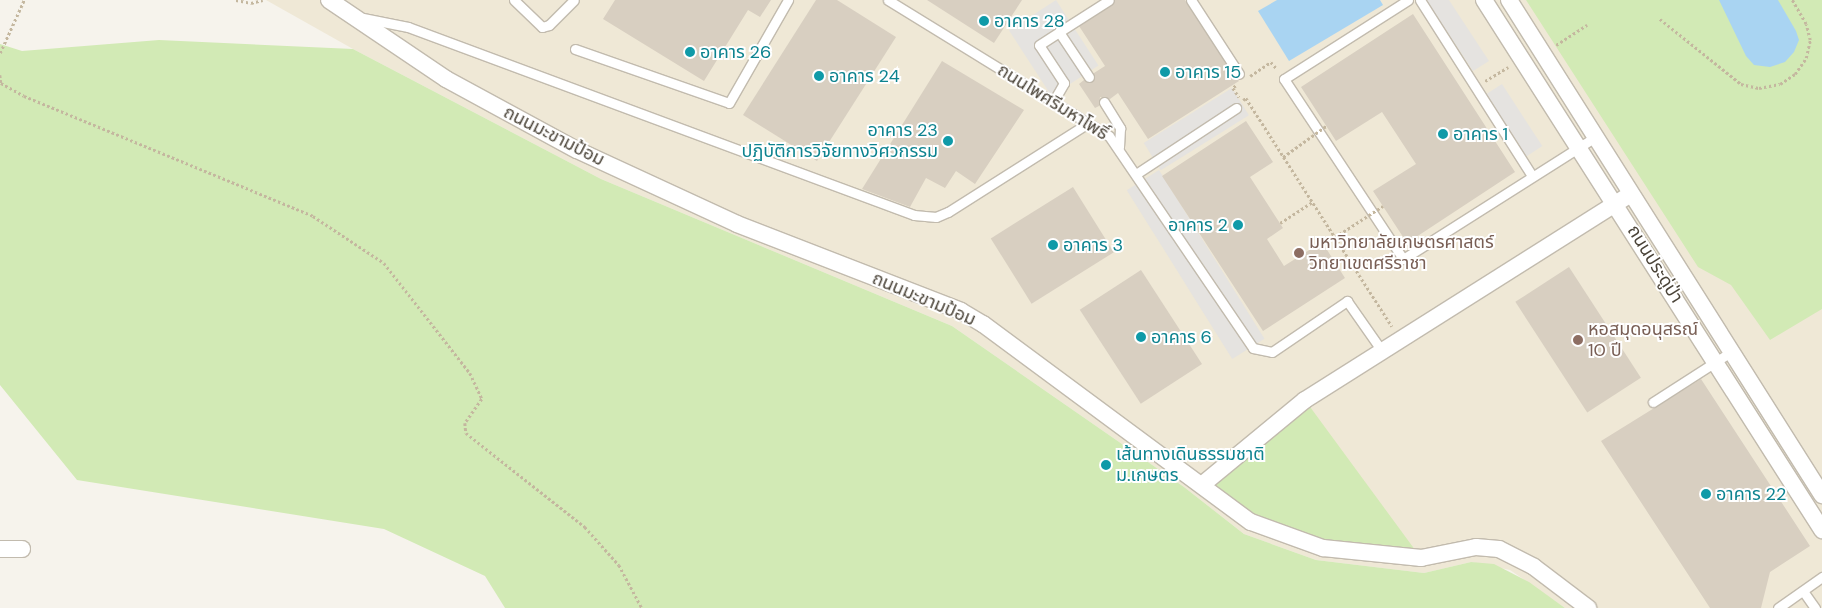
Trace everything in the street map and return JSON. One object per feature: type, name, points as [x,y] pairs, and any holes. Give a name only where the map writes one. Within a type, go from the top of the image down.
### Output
[{"type":"street","name":"ถนนมะขามป้อม","points":[[329,0],[354,10],[446,79],[577,150],[737,224],[976,320],[1203,484],[1251,522],[1323,548],[1421,558],[1476,547],[1498,549],[1534,567],[1588,608]]},
{"type":"street","name":"ถนนประดู่ป่า","points":[[1484,0],[1616,203],[1822,530]]},
{"type":"street","name":"ถนนประดู่ป่า","points":[[1509,0],[1822,495]]},
{"type":"street","points":[[1203,484],[1305,400],[1631,193]]},
{"type":"street","points":[[0,550],[22,549]]},
{"type":"lane","points":[[514,0],[542,27],[549,25],[574,0]]},
{"type":"lane","points":[[575,49],[729,103],[788,0]]},
{"type":"lane","name":"ถนนโพศรีมหาโพธิ์","points":[[888,0],[1109,136],[1119,147],[1253,348],[1272,352],[1347,301],[1382,351]]},
{"type":"lane","points":[[1053,102],[1064,83],[1039,45],[1109,0]]},
{"type":"lane","points":[[1191,0],[1239,74]]},
{"type":"lane","points":[[1408,0],[1284,79],[1403,259],[1595,137]]},
{"type":"lane","points":[[1420,0],[1532,176]]},
{"type":"lane","points":[[354,10],[408,27],[914,215],[936,217],[948,212],[1088,123]]},
{"type":"lane","points":[[1059,32],[1089,77]]},
{"type":"lane","points":[[1104,102],[1120,128],[1119,147]]},
{"type":"lane","points":[[1136,174],[1236,108]]},
{"type":"lane","points":[[1652,402],[1731,352]]},
{"type":"lane","points":[[1778,608],[1822,578]]},
{"type":"lane","points":[[1803,590],[1815,608]]},
{"type":"path","points":[[0,53],[24,0]]},
{"type":"path","points":[[236,0],[251,3],[263,0]]},
{"type":"path","points":[[1660,19],[1741,84],[1759,88],[1780,84],[1795,74],[1806,58],[1810,40],[1806,24],[1792,0]]},
{"type":"path","points":[[1249,76],[1272,62],[1284,79]]},
{"type":"path","points":[[0,75],[1,83],[24,96],[313,216],[384,263],[470,373],[482,399],[466,423],[466,433],[585,527],[619,565],[642,608]]},
{"type":"path","points":[[1233,88],[1242,100],[1246,98],[1393,328]]},
{"type":"path","points":[[1284,157],[1326,126]]},
{"type":"path","points":[[1280,223],[1312,202]]},
{"type":"path","points":[[1335,237],[1383,206]]},
{"type":"shaded area","name":"มหาวิทยาลัยเกษตรศาสตร์ วิทยาเขตศรีราชา","points":[[266,0],[1822,0],[1822,608],[1565,608],[1510,570],[1471,562],[1424,573],[1316,560],[1244,534],[1184,487],[952,326],[601,179],[353,49]]},
{"type":"shaded area","points":[[1056,0],[1098,65],[1052,96],[1009,30]]},
{"type":"shaded area","points":[[1426,0],[1449,0],[1489,61],[1473,71]]},
{"type":"shaded area","points":[[1502,84],[1542,146],[1526,156],[1486,94]]},
{"type":"shaded area","points":[[1232,88],[1249,115],[1161,170],[1144,143]]},
{"type":"shaded area","points":[[1159,170],[1264,339],[1232,359],[1127,190]]},
{"type":"green space","points":[[1526,0],[1822,0],[1822,309],[1770,340],[1731,285],[1698,267]]},
{"type":"green space","points":[[159,40],[353,49],[601,179],[952,326],[1184,487],[1244,534],[1316,560],[1424,573],[1471,562],[1494,564],[1529,582],[1565,608],[505,608],[485,576],[384,529],[77,480],[0,385],[0,44],[22,51]]},
{"type":"green space","points":[[1305,400],[1421,558],[1323,548],[1251,522],[1203,484]]},
{"type":"water","points":[[1277,0],[1380,0],[1383,5],[1289,61],[1258,11]]},
{"type":"water","points":[[1719,0],[1778,0],[1796,31],[1799,40],[1794,52],[1785,62],[1770,67],[1754,65],[1746,56]]},
{"type":"building","name":"อาคาร 26","points":[[615,0],[771,0],[760,17],[748,10],[704,81],[603,19]]},
{"type":"building","name":"อาคาร 24","points":[[816,0],[837,0],[896,37],[817,161],[743,115]]},
{"type":"building","name":"อาคาร 28","points":[[927,0],[1022,0],[994,43]]},
{"type":"building","name":"อาคาร 15","points":[[1115,0],[1185,0],[1239,81],[1148,139],[1118,93],[1110,99],[1100,97],[1099,106],[1095,108],[1079,84],[1084,80],[1092,82],[1094,73],[1105,66],[1079,26],[1112,5]]},
{"type":"building","name":"อาคาร 1","points":[[1413,14],[1515,172],[1407,243],[1373,191],[1416,164],[1382,112],[1336,141],[1301,87]]},
{"type":"building","name":"อาคาร 23 ปฏิบัติการวิจัยทางวิศวกรรม","points":[[942,61],[1024,110],[975,184],[956,171],[945,188],[926,178],[910,207],[862,189]]},
{"type":"building","name":"อาคาร 2","points":[[1246,121],[1273,162],[1250,177],[1283,228],[1267,239],[1284,266],[1322,242],[1345,278],[1263,331],[1162,176]]},
{"type":"building","name":"อาคาร 3","points":[[1073,187],[1114,252],[1032,304],[991,238]]},
{"type":"building","name":"หอสมุดอนุสรณ์ 10 ปี","points":[[1569,267],[1641,378],[1587,413],[1515,302]]},
{"type":"building","name":"อาคาร 6","points":[[1141,270],[1202,364],[1141,404],[1080,310]]},
{"type":"building","name":"อาคาร 22","points":[[1701,379],[1810,546],[1770,572],[1761,608],[1710,608],[1601,441]]},
{"type":"place","name":"อาคาร 28","points":[[984,21]]},
{"type":"place","name":"อาคาร 26","points":[[690,52]]},
{"type":"place","name":"อาคาร 15","points":[[1165,72]]},
{"type":"place","name":"อาคาร 24","points":[[819,76]]},
{"type":"place","name":"อาคาร 1","points":[[1443,134]]},
{"type":"place","name":"อาคาร 23 ปฏิบัติการวิจัยทางวิศวกรรม","points":[[948,141]]},
{"type":"place","name":"อาคาร 2","points":[[1238,225]]},
{"type":"place","name":"อาคาร 3","points":[[1053,245]]},
{"type":"place","name":"มหาวิทยาลัยเกษตรศาสตร์ วิทยาเขตศรีราชา","points":[[1299,253]]},
{"type":"place","name":"อาคาร 6","points":[[1141,337]]},
{"type":"place","name":"หอสมุดอนุสรณ์ 10 ปี","points":[[1578,340]]},
{"type":"place","name":"เส้นทางเดินธรรมชาติ ม.เกษตร","points":[[1106,465]]},
{"type":"place","name":"อาคาร 22","points":[[1706,494]]}]
